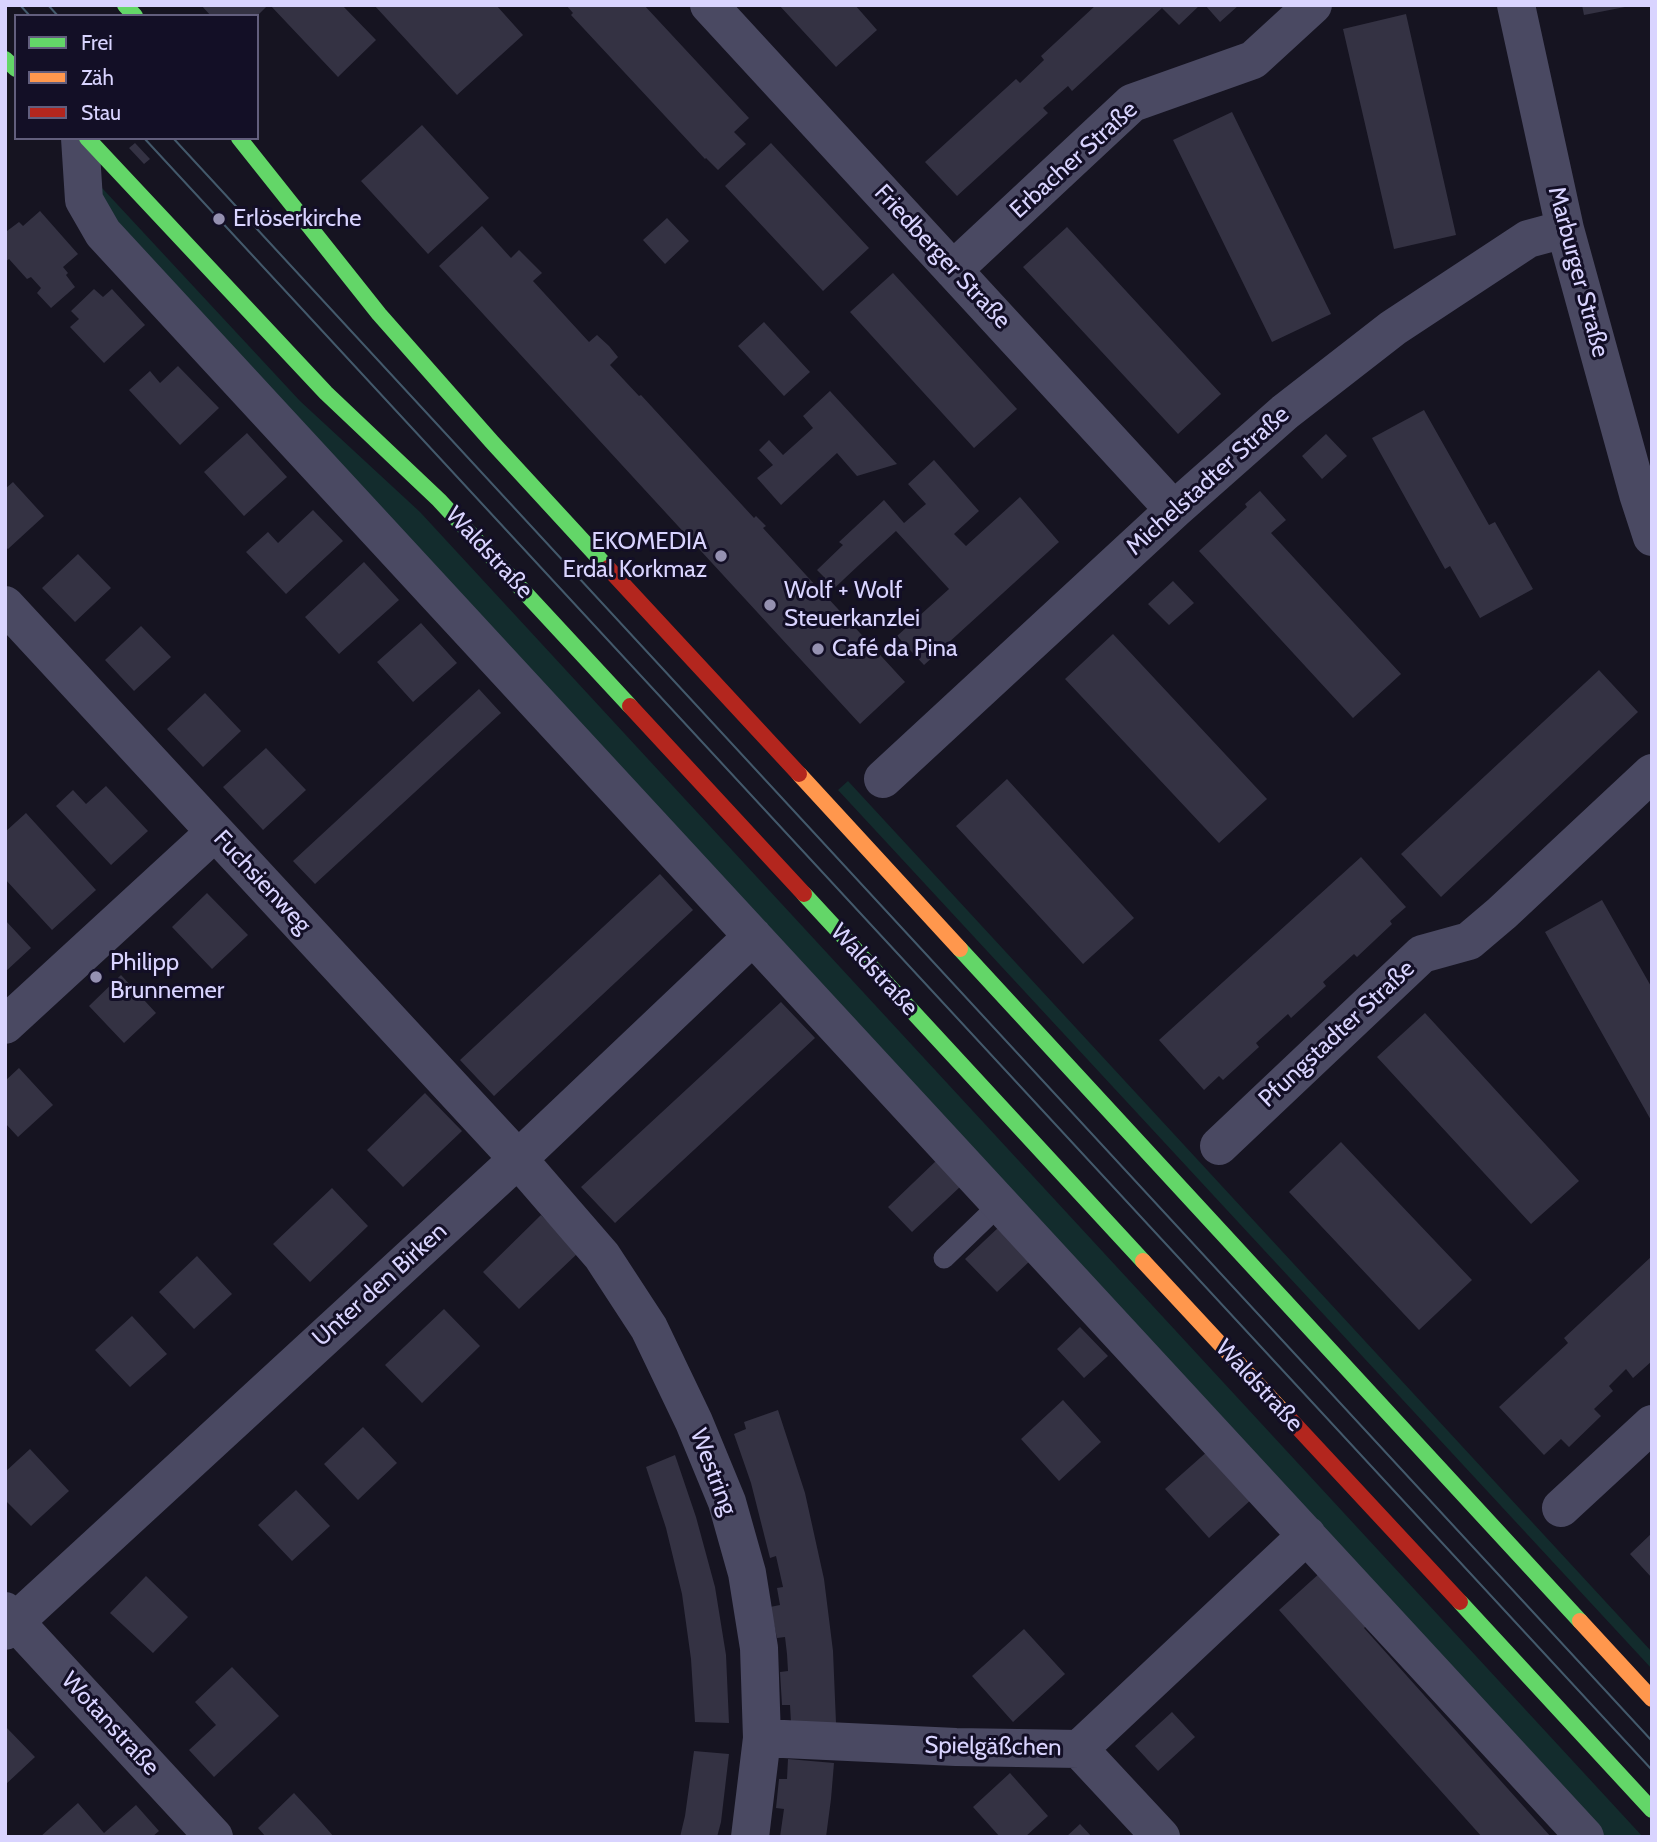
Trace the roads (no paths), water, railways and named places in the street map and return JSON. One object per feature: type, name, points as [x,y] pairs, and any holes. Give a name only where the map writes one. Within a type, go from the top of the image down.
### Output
[{"type":"main road","name":"Waldstraße","points":[[89,140],[326,393],[439,500],[1652,1810]]},
{"type":"main road","points":[[241,140],[380,314],[492,442],[1652,1699]]},
{"type":"street","name":"Friedberger Straße","points":[[709,5],[1174,510]]},
{"type":"street","name":"Erbacher Straße","points":[[953,270],[1132,103],[1253,60],[1313,5]]},
{"type":"street","name":"Marburger Straße","points":[[1516,5],[1565,229],[1652,537]]},
{"type":"street","points":[[79,140],[83,200],[103,233],[1586,1837]]},
{"type":"street","name":"Michelstadter Straße","points":[[883,779],[1174,510],[1285,412],[1393,328],[1528,239],[1565,229]]},
{"type":"street","name":"Fuchsienweg","points":[[5,605],[518,1158]]},
{"type":"street","name":"Pfungstadter Straße","points":[[1219,1146],[1423,954],[1469,941],[1652,772]]},
{"type":"street","points":[[5,1025],[215,832]]},
{"type":"street","name":"Unter den Birken","points":[[9,1621],[518,1158],[753,936]]},
{"type":"street","name":"Westring","points":[[518,1158],[602,1256],[649,1328],[727,1502],[747,1573],[759,1648],[762,1738],[750,1837]]},
{"type":"street","points":[[1561,1508],[1652,1424]]},
{"type":"street","name":"Spielgäßchen","points":[[762,1738],[956,1747],[1079,1749],[1307,1535]]},
{"type":"street","name":"Wotanstraße","points":[[9,1621],[214,1837]]},
{"type":"street","points":[[1079,1749],[1161,1837]]},
{"type":"lane","points":[[944,1258],[1001,1203]]},
{"type":"tram line","points":[[20,5],[28,14]]},
{"type":"tram line","points":[[48,5],[56,14]]},
{"type":"tram line","points":[[146,140],[1652,1770]]},
{"type":"tram line","points":[[175,140],[1652,1741]]},
{"type":"place","name":"Erlöserkirche","points":[[219,219]]},
{"type":"place","name":"EKOMEDIA Erdal Korkmaz","points":[[721,556]]},
{"type":"place","name":"Wolf + Wolf Steuerkanzlei","points":[[770,605]]},
{"type":"place","name":"Café da Pina","points":[[818,649]]},
{"type":"place","name":"Philipp Brunnemer","points":[[96,977]]}]
